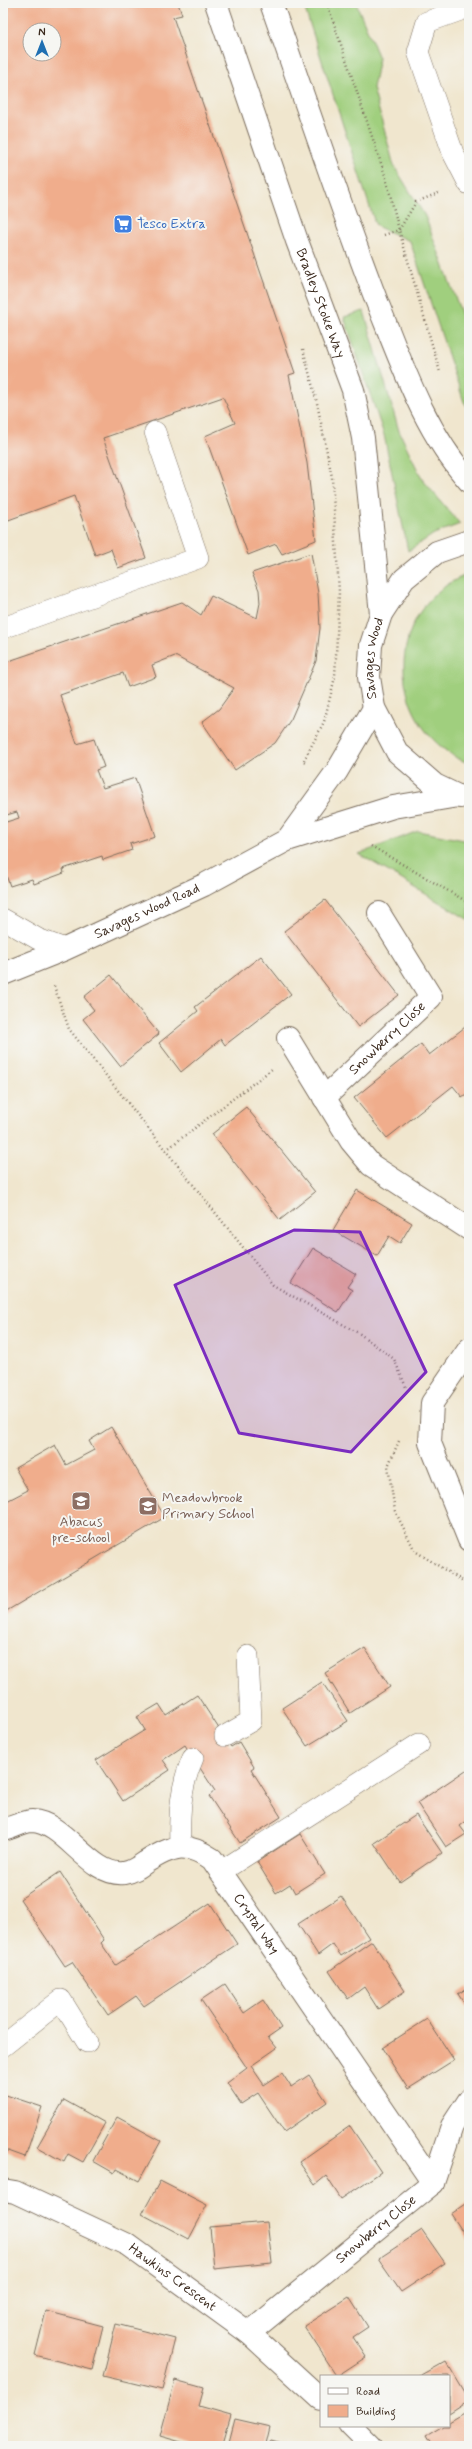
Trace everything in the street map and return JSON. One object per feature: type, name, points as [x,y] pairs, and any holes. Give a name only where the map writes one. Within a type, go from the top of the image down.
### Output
[{"type":"street","name":"Bradley Stoke Way","points":[[216,3],[297,241],[353,390],[363,438],[381,614]]},
{"type":"street","points":[[272,3],[355,244],[413,393],[452,459],[469,481]]},
{"type":"street","name":"Savages Wood","points":[[463,798],[434,786],[397,752],[374,708],[369,677],[371,645],[381,614],[404,579],[438,552],[469,541]]},
{"type":"street","name":"Savages Wood Road","points":[[287,840],[337,771],[374,708]]},
{"type":"street","name":"Savages Wood Road","points":[[3,974],[44,956],[65,949],[204,885],[287,840],[393,808],[463,798]]},
{"type":"street","name":"Snowberry Close","points":[[324,1098],[431,997],[379,913]]},
{"type":"street","points":[[292,1044],[351,1141],[372,1166],[469,1230]]},
{"type":"street","points":[[469,1348],[432,1403],[430,1443],[469,1540]]},
{"type":"street","points":[[3,1830],[32,1821],[49,1826],[101,1866],[112,1872],[123,1873],[132,1871],[163,1852],[180,1846]]},
{"type":"street","name":"Crystal Way","points":[[180,1846],[198,1850],[212,1859],[433,2184]]},
{"type":"street","points":[[433,2184],[452,2126],[469,2100]]},
{"type":"street","name":"Snowberry Close","points":[[249,2333],[433,2184]]},
{"type":"street","name":"Hawkins Crescent","points":[[3,2190],[15,2192],[128,2245],[249,2333],[320,2398]]},
{"type":"street","points":[[352,2427],[371,2446]]},
{"type":"lane","points":[[469,7],[427,22],[418,52],[453,153],[469,183]]},
{"type":"lane","points":[[3,628],[198,558],[155,432]]},
{"type":"lane","points":[[3,919],[38,940],[65,949]]},
{"type":"lane","points":[[225,1736],[251,1721],[248,1656]]},
{"type":"lane","points":[[220,1872],[419,1744]]},
{"type":"lane","points":[[180,1846],[181,1802],[185,1774],[193,1758]]},
{"type":"lane","points":[[3,2046],[61,2000],[87,2042]]},
{"type":"path","points":[[327,3],[386,178],[398,230],[442,378]]},
{"type":"path","points":[[398,230],[416,202],[469,183]]},
{"type":"path","points":[[44,956],[69,1029],[273,1285],[360,1334],[394,1359],[407,1390]]},
{"type":"path","points":[[166,1150],[292,1044]]},
{"type":"path","points":[[401,1436],[388,1466],[395,1511],[415,1551],[469,1585]]},
{"type":"highlighted area","points":[[294,1230],[360,1232],[426,1372],[351,1452],[239,1433],[175,1285]]},
{"type":"green space","points":[[303,3],[356,3],[379,58],[373,88],[394,166],[425,216],[469,334],[469,409],[464,402],[410,241],[376,226]]},
{"type":"green space","points":[[364,311],[399,431],[422,479],[460,524],[434,534],[408,551],[384,435],[344,317]]},
{"type":"green space","points":[[469,574],[469,763],[447,752],[429,735],[415,714],[407,691],[404,667],[407,644],[415,622],[428,602],[446,586]]},
{"type":"green space","points":[[418,831],[469,841],[469,920],[359,854]]},
{"type":"building","name":"Tesco Extra","points":[[3,3],[178,3],[182,15],[173,17],[295,373],[289,375],[307,463],[316,540],[282,554],[276,544],[248,555],[205,436],[235,423],[223,397],[103,438],[146,558],[118,568],[111,549],[95,555],[74,496],[3,522]]},
{"type":"building","points":[[311,553],[318,593],[320,628],[316,661],[291,719],[275,743],[235,770],[202,722],[219,709],[234,688],[175,656],[152,665],[156,677],[128,687],[123,673],[60,695],[77,744],[94,739],[104,767],[96,770],[103,788],[135,778],[155,836],[130,844],[132,850],[103,860],[102,856],[63,869],[64,873],[34,884],[32,879],[10,886],[3,867],[3,823],[19,818],[17,812],[3,816],[3,663],[182,602],[201,615],[211,596],[257,618],[260,603],[259,590],[252,573]]},
{"type":"building","points":[[325,900],[399,995],[358,1027],[284,931]]},
{"type":"building","points":[[261,956],[291,994],[225,1045],[221,1039],[181,1072],[159,1043],[198,1011],[195,1007]]},
{"type":"building","points":[[111,975],[159,1034],[120,1066],[83,1019],[94,1010],[84,997]]},
{"type":"building","points":[[469,1024],[469,1092],[462,1097],[453,1086],[387,1138],[354,1098],[421,1044],[429,1055]]},
{"type":"building","points":[[246,1107],[315,1192],[280,1220],[212,1134]]},
{"type":"building","points":[[357,1190],[412,1223],[400,1243],[389,1236],[377,1256],[333,1230]]},
{"type":"building","points":[[313,1248],[356,1274],[347,1287],[352,1290],[338,1312],[291,1283]]},
{"type":"building","points":[[111,1427],[165,1517],[3,1613],[3,1503],[28,1490],[15,1468],[55,1445],[66,1465],[94,1450],[89,1441]]},
{"type":"building","points":[[365,1648],[390,1687],[350,1713],[325,1673]]},
{"type":"building","points":[[322,1682],[348,1721],[307,1746],[282,1708]]},
{"type":"building","points":[[197,1695],[231,1747],[239,1742],[254,1767],[251,1769],[281,1817],[240,1843],[209,1796],[215,1791],[185,1745],[163,1760],[170,1770],[123,1801],[96,1760],[145,1730],[137,1717],[159,1704],[166,1715]]},
{"type":"building","points":[[469,1768],[469,1819],[460,1826],[466,1834],[446,1847],[417,1803]]},
{"type":"building","points":[[416,1815],[442,1853],[400,1882],[374,1843]]},
{"type":"building","points":[[300,1834],[325,1874],[295,1893],[290,1884],[276,1893],[257,1862]]},
{"type":"building","points":[[60,1872],[104,1940],[101,1943],[116,1965],[210,1903],[237,1944],[144,2006],[136,1996],[108,2015],[72,1962],[65,1966],[20,1899]]},
{"type":"building","points":[[341,1896],[369,1938],[341,1956],[333,1944],[318,1955],[298,1924]]},
{"type":"building","points":[[372,1941],[405,1991],[378,2009],[364,1987],[348,1999],[329,1971]]},
{"type":"building","points":[[225,1984],[244,2013],[263,2000],[281,2028],[268,2037],[277,2048],[251,2066],[264,2085],[282,2073],[291,2087],[309,2075],[327,2102],[284,2132],[258,2093],[241,2104],[227,2083],[247,2068],[201,2000]]},
{"type":"building","points":[[469,1987],[469,2011],[458,1994]]},
{"type":"building","points":[[427,2019],[454,2060],[408,2089],[382,2048]]},
{"type":"building","points":[[3,2094],[42,2107],[25,2157],[3,2149]]},
{"type":"building","points":[[64,2100],[105,2123],[83,2162],[68,2154],[64,2162],[37,2147]]},
{"type":"building","points":[[117,2117],[161,2141],[139,2181],[116,2169],[114,2173],[93,2161]]},
{"type":"building","points":[[350,2126],[381,2172],[341,2199],[326,2176],[315,2185],[299,2162]]},
{"type":"building","points":[[160,2181],[207,2205],[189,2239],[142,2214]]},
{"type":"building","points":[[469,2202],[469,2241],[451,2214]]},
{"type":"building","points":[[267,2222],[272,2263],[214,2269],[210,2227]]},
{"type":"building","points":[[422,2230],[445,2263],[401,2292],[378,2259]]},
{"type":"building","points":[[349,2297],[368,2327],[353,2337],[366,2357],[336,2375],[304,2326]]},
{"type":"building","points":[[46,2311],[103,2326],[92,2370],[35,2355]]},
{"type":"building","points":[[116,2324],[175,2339],[162,2390],[103,2376]]},
{"type":"building","points":[[446,2361],[469,2400],[450,2412],[450,2375],[421,2375]]},
{"type":"building","points":[[175,2380],[204,2388],[199,2406],[231,2415],[222,2446],[195,2446],[160,2436]]},
{"type":"building","points":[[466,2412],[469,2416],[469,2446],[432,2446],[426,2436],[441,2427],[450,2427],[450,2421]]},
{"type":"building","points":[[235,2419],[270,2427],[266,2444],[269,2445],[271,2440],[293,2446],[228,2446]]},
{"type":"place","name":"Tesco Extra","points":[[123,224]]},
{"type":"place","name":"Abacus pre-school","points":[[81,1501]]},
{"type":"place","name":"Meadowbrook Primary School","points":[[148,1506]]}]
